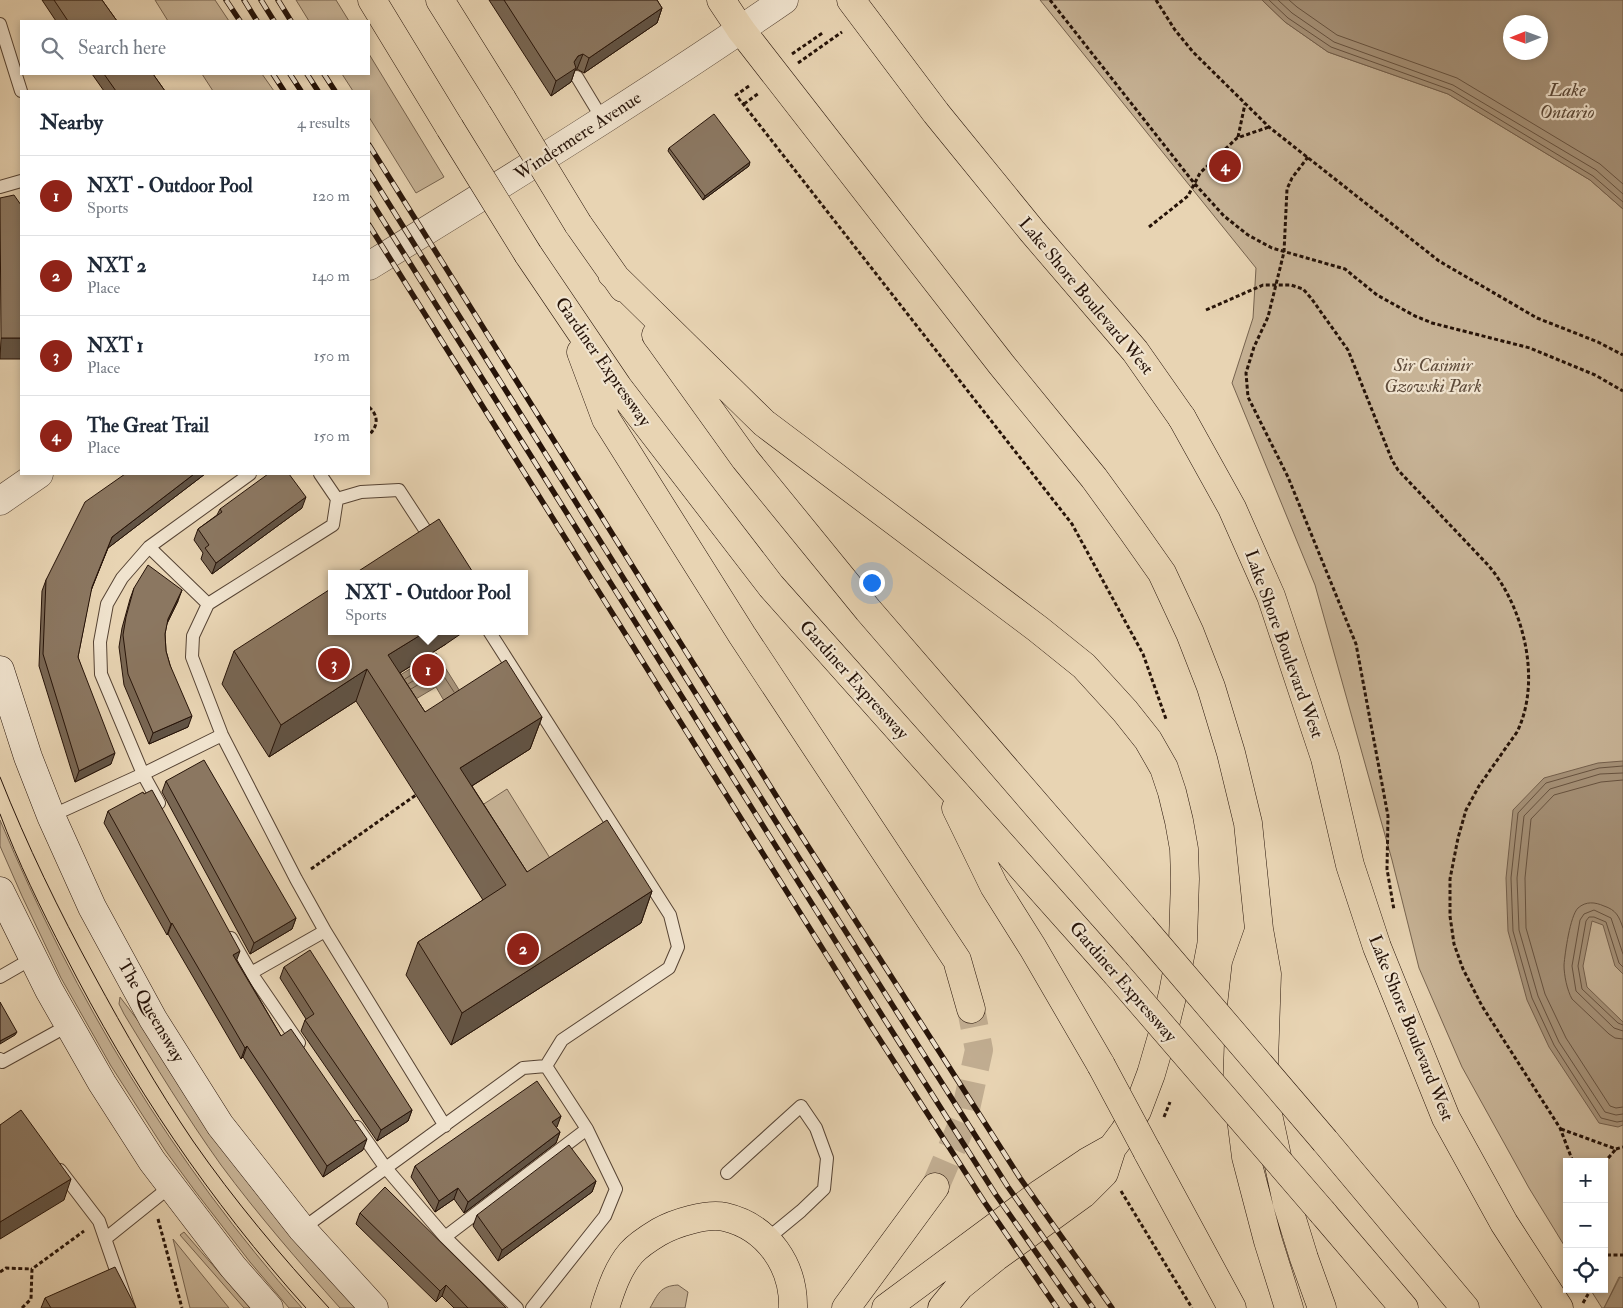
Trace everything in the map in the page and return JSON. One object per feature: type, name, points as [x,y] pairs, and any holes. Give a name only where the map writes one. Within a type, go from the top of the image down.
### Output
[{"type":"main road","name":"Gardiner Expressway","points":[[372,0],[528,254],[564,308],[618,387],[770,586],[1115,972],[1404,1308]]},
{"type":"main road","points":[[440,0],[578,224],[744,459],[868,610],[1142,927],[1459,1301]]},
{"type":"main road","points":[[721,0],[741,30],[780,78],[849,170],[1001,364],[1094,478],[1132,528],[1162,574],[1211,687],[1231,753],[1248,823],[1259,928],[1267,974],[1263,1091],[1288,1203],[1304,1258],[1322,1308]]},
{"type":"main road","name":"Windermere Avenue","points":[[370,265],[603,120],[784,0]]},
{"type":"main road","name":"Lake Shore Boulevard West","points":[[851,0],[966,150],[1032,231],[1135,351],[1182,418],[1232,508],[1271,596],[1324,758],[1350,865],[1377,947],[1446,1118],[1504,1223],[1559,1308]]},
{"type":"main road","points":[[612,274],[764,423],[1038,629],[1084,666],[1125,711],[1148,740],[1164,768],[1172,792],[1184,849],[1183,941],[1173,992],[1151,1074],[1137,1110],[1112,1148],[1104,1173],[1083,1194],[996,1257],[960,1286],[942,1308]]},
{"type":"main road","points":[[564,308],[606,419],[742,635],[957,960],[972,1009]]},
{"type":"main road","points":[[0,501],[38,475]]},
{"type":"main road","name":"The Queensway","points":[[0,670],[28,757],[51,816],[92,907],[153,1019],[220,1125],[302,1229],[374,1308]]},
{"type":"main road","points":[[943,780],[994,886],[1033,948],[1101,1065],[1232,1308]]},
{"type":"main road","points":[[0,891],[69,1025],[102,1083],[152,1161],[233,1267],[269,1308]]},
{"type":"main road","points":[[1259,928],[1246,967],[1239,1029],[1237,1087],[1246,1157],[1270,1250],[1288,1308]]},
{"type":"main road","points":[[886,1308],[1041,1194],[1087,1162],[1112,1148]]},
{"type":"main road","points":[[846,1308],[935,1186]]},
{"type":"main road","points":[[605,1308],[620,1267],[632,1251],[646,1240],[670,1226],[695,1218],[724,1217],[749,1227],[767,1239],[779,1255],[789,1275],[793,1308]]},
{"type":"lane","points":[[0,24],[20,90]]},
{"type":"lane","points":[[578,77],[603,120]]},
{"type":"lane","points":[[0,187],[20,181]]},
{"type":"lane","points":[[167,818],[143,774],[103,679],[100,649],[104,618],[110,597],[130,567],[149,547],[249,475]]},
{"type":"lane","points":[[321,475],[337,499],[333,525],[208,604],[193,636],[192,657],[222,735],[296,879],[325,931],[445,1126]]},
{"type":"lane","points":[[337,499],[361,492],[399,490],[442,557]]},
{"type":"lane","points":[[149,547],[208,604]]},
{"type":"lane","points":[[492,635],[670,915],[678,947],[669,968],[562,1040],[546,1066]]},
{"type":"lane","points":[[51,816],[222,735]]},
{"type":"lane","points":[[227,930],[251,973],[307,1054]]},
{"type":"lane","points":[[251,973],[325,931]]},
{"type":"lane","points":[[0,977],[33,958]]},
{"type":"lane","points":[[0,1059],[2,1062],[69,1025]]},
{"type":"lane","points":[[302,1229],[523,1068],[546,1066]]},
{"type":"lane","points":[[532,1308],[606,1216],[616,1189],[586,1129],[546,1066]]},
{"type":"lane","points":[[727,1172],[801,1106],[816,1128],[827,1158],[824,1189],[767,1239]]},
{"type":"lane","points":[[352,1119],[385,1167],[445,1237],[517,1308]]},
{"type":"lane","points":[[445,1237],[586,1129]]},
{"type":"lane","points":[[53,1160],[99,1221],[129,1308]]},
{"type":"lane","points":[[105,1239],[172,1186]]},
{"type":"path","points":[[1050,0],[1194,183],[1224,216],[1241,231],[1264,245],[1345,269],[1388,302],[1424,320],[1530,348],[1594,375],[1623,391]]},
{"type":"path","points":[[1156,0],[1175,30],[1193,52],[1245,104],[1269,126],[1439,261],[1537,318],[1598,342],[1623,355]]},
{"type":"path","points":[[788,57],[824,32]]},
{"type":"path","points":[[794,67],[830,40]]},
{"type":"path","points":[[749,86],[736,95],[1072,524],[1142,654],[1168,726]]},
{"type":"path","points":[[744,104],[758,94]]},
{"type":"path","points":[[1237,138],[1245,104]]},
{"type":"path","points":[[1149,227],[1188,196],[1194,183],[1206,166],[1237,138],[1269,126]]},
{"type":"path","points":[[1308,157],[1292,178],[1287,189],[1284,252],[1278,284],[1268,317],[1254,347],[1246,373],[1248,396],[1288,477],[1356,644],[1388,816],[1388,869],[1394,912]]},
{"type":"path","points":[[1206,310],[1257,286],[1294,285],[1303,289],[1342,340],[1353,359],[1392,460],[1398,470],[1497,575],[1505,589],[1523,640],[1530,680],[1522,722],[1511,742],[1478,786],[1466,810],[1450,878],[1450,916],[1454,944],[1463,969],[1482,1006],[1560,1128],[1571,1158]]},
{"type":"path","points":[[370,408],[376,416],[377,423],[370,434]]},
{"type":"path","points":[[296,879],[416,795]]},
{"type":"path","points":[[1162,1120],[1173,1094]]},
{"type":"path","points":[[1560,1128],[1616,1149]]},
{"type":"path","points":[[1608,1158],[1616,1149],[1623,1147]]},
{"type":"path","points":[[1125,1183],[1120,1191],[1192,1308]]},
{"type":"path","points":[[158,1218],[182,1308]]},
{"type":"path","points":[[0,1272],[6,1268],[32,1270],[99,1221]]},
{"type":"path","points":[[1608,1254],[1623,1255]]},
{"type":"path","points":[[22,1308],[31,1299],[32,1270]]},
{"type":"path","points":[[1580,1308],[1589,1293]]},
{"type":"green space","points":[[155,0],[215,0],[228,20],[167,20]]},
{"type":"green space","points":[[296,0],[336,0],[348,20],[308,20]]},
{"type":"green space","name":"Sir Casimir Gzowski Park","points":[[1040,0],[1262,0],[1285,22],[1328,52],[1448,94],[1590,180],[1623,209],[1623,1278],[1619,1277],[1604,1308],[1602,1308],[1593,1293],[1608,1293],[1608,1158],[1563,1158],[1563,1243],[1529,1188],[1462,1067],[1419,968],[1392,860],[1315,585],[1232,383],[1253,318],[1256,268]]},
{"type":"green space","points":[[370,56],[444,177],[416,193],[370,119],[370,90],[352,90],[343,75],[370,75]]},
{"type":"green space","points":[[203,75],[263,75],[273,90],[212,90]]},
{"type":"green space","points":[[507,789],[553,863],[520,884],[473,811]]},
{"type":"green space","points":[[0,820],[29,886],[61,951],[94,1015],[131,1077],[211,1196],[255,1253],[302,1308],[289,1308],[250,1262],[165,1150],[111,1066],[61,978],[22,896],[0,846]]},
{"type":"green space","points":[[120,997],[359,1308],[340,1308],[235,1184],[195,1128],[147,1052],[119,1004]]},
{"type":"green space","points":[[184,1232],[250,1308],[244,1308],[180,1235]]},
{"type":"green space","points":[[173,1239],[229,1308],[190,1308]]},
{"type":"green space","points":[[678,1285],[688,1292],[685,1308],[650,1308],[663,1289]]},
{"type":"water","name":"Lake Ontario","points":[[1262,0],[1623,0],[1623,209],[1590,180],[1448,94],[1328,52],[1285,22]]},
{"type":"water","points":[[436,653],[466,701],[450,711],[436,687],[394,712],[379,688]]},
{"type":"water","points":[[1623,761],[1623,974],[1615,966],[1603,925],[1592,921],[1583,966],[1587,987],[1623,1022],[1623,1125],[1618,1127],[1599,1123],[1549,1047],[1527,1000],[1508,931],[1506,878],[1513,810],[1544,778],[1598,763]]},
{"type":"water","points":[[1620,1277],[1623,1278],[1623,1308],[1604,1308]]},
{"type":"building","points":[[54,0],[102,0],[116,20],[67,20]]},
{"type":"building","points":[[504,0],[657,0],[662,8],[589,58],[583,54],[578,56],[574,62],[576,68],[556,81]]},
{"type":"building","points":[[105,75],[154,75],[164,90],[115,90]]},
{"type":"building","points":[[714,114],[750,162],[705,196],[669,148]]},
{"type":"building","points":[[14,195],[20,204],[20,338],[1,338],[0,198]]},
{"type":"building","points":[[124,475],[193,475],[112,537],[92,587],[78,657],[115,753],[79,771],[43,654],[46,580],[85,502]]},
{"type":"building","points":[[267,475],[290,475],[306,497],[216,563],[205,548],[209,545],[198,529],[222,512],[220,509]]},
{"type":"building","points":[[439,519],[471,570],[360,570]]},
{"type":"building","points":[[148,565],[182,590],[168,619],[165,634],[166,651],[192,716],[153,733],[128,674],[123,635],[134,588]]},
{"type":"building","points":[[328,591],[328,635],[420,635],[388,655],[425,712],[506,660],[542,717],[460,768],[527,872],[607,820],[652,891],[462,1013],[418,942],[506,885],[367,669],[281,725],[234,651]]},
{"type":"building","points":[[204,760],[296,918],[254,943],[166,781]]},
{"type":"building","points":[[152,790],[240,951],[233,955],[281,1036],[291,1029],[367,1139],[327,1166],[247,1046],[245,1048],[171,924],[108,811],[143,792],[144,794]]},
{"type":"building","points":[[310,950],[412,1110],[381,1130],[305,1020],[314,1014],[284,967]]},
{"type":"building","points":[[0,1002],[17,1032],[0,1041]]},
{"type":"building","points":[[537,1081],[561,1116],[552,1122],[560,1132],[468,1202],[458,1188],[439,1201],[415,1166]]},
{"type":"building","points":[[21,1110],[71,1179],[0,1222],[0,1125]]},
{"type":"building","points":[[569,1145],[596,1181],[502,1250],[477,1215]]},
{"type":"building","points":[[385,1187],[506,1308],[468,1308],[446,1285],[440,1291],[360,1213]]},
{"type":"building","points":[[115,1267],[136,1308],[51,1308],[45,1298]]},
{"type":"tunnel","points":[[935,1187],[963,1122],[979,1050],[971,1009]]},
{"type":"tram line","points":[[0,777],[32,853],[68,927],[117,1018],[167,1101],[193,1141],[241,1206],[329,1308]]},
{"type":"tram line","points":[[0,814],[22,868],[56,938],[90,1003],[145,1095],[205,1183],[237,1225],[306,1308]]},
{"type":"railway","points":[[226,0],[239,20]]},
{"type":"railway","points":[[244,0],[256,20]]},
{"type":"railway","points":[[261,0],[273,20]]},
{"type":"railway","points":[[278,0],[290,20]]},
{"type":"railway","points":[[274,75],[283,90]]},
{"type":"railway","points":[[291,75],[300,90]]},
{"type":"railway","points":[[308,75],[317,90]]},
{"type":"railway","points":[[325,75],[334,90]]},
{"type":"railway","points":[[370,147],[790,818],[1020,1178],[1112,1308]]},
{"type":"railway","points":[[370,174],[778,825],[1008,1187],[1093,1308]]},
{"type":"railway","points":[[370,200],[996,1195],[1075,1308]]},
{"type":"railway","points":[[370,227],[871,1026],[985,1203],[1057,1308]]},
{"type":"place","name":"The Great Trail","points":[[1225,166]]},
{"type":"place","name":"NXT 1","points":[[334,664]]},
{"type":"place","name":"NXT - Outdoor Pool","points":[[428,670]]},
{"type":"place","name":"NXT 2","points":[[523,949]]}]
